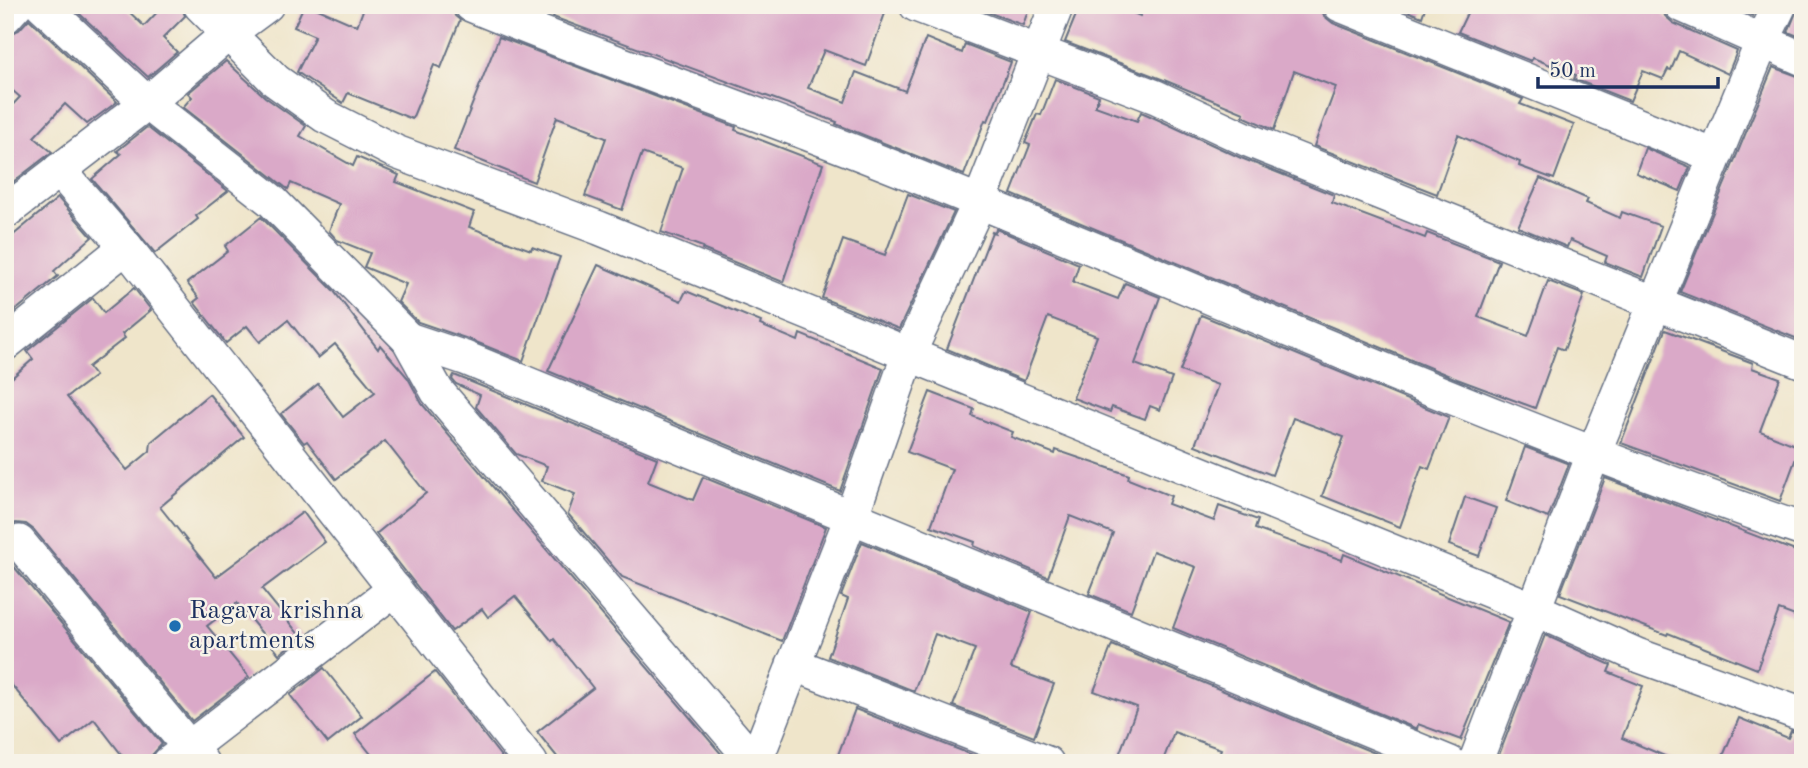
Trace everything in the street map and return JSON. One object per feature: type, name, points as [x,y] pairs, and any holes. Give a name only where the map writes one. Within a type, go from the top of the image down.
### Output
[{"type":"street","points":[[5,17],[16,5]]},
{"type":"street","points":[[42,5],[147,103],[272,201],[408,339],[437,391],[755,763],[852,515],[909,353],[979,203],[1057,5]]},
{"type":"street","points":[[200,5],[276,81],[325,116],[396,152],[599,228],[909,353],[1534,609],[1637,655],[1803,715]]},
{"type":"street","points":[[5,212],[147,103],[229,33],[267,5]]},
{"type":"street","points":[[471,5],[564,43],[868,157],[1593,455],[1803,530]]},
{"type":"street","points":[[916,5],[1156,97],[1248,140],[1803,362]]},
{"type":"street","points":[[1340,5],[1715,156]]},
{"type":"street","points":[[1681,5],[1803,59]]},
{"type":"street","points":[[1475,763],[1653,304],[1762,42],[1780,5]]},
{"type":"street","points":[[60,170],[126,247],[531,763]]},
{"type":"street","points":[[5,344],[126,247]]},
{"type":"street","points":[[408,339],[466,358],[731,469],[852,515],[1450,763]]},
{"type":"street","points":[[19,542],[186,758],[395,589]]},
{"type":"street","points":[[793,664],[1047,763]]},
{"type":"building","points":[[70,5],[122,5],[144,26],[164,5],[181,5],[185,16],[163,38],[177,52],[148,77]]},
{"type":"building","points":[[304,5],[357,26],[365,5],[452,5],[455,16],[460,20],[441,68],[434,65],[412,119],[348,93],[343,103],[297,72],[315,36],[294,27]]},
{"type":"building","points":[[557,5],[888,5],[866,66],[824,50],[808,88],[845,102],[856,72],[905,91],[926,38],[962,53],[965,44],[1011,62],[964,175],[836,124],[837,122],[553,17]]},
{"type":"building","points":[[981,5],[1030,5],[1023,25],[979,9]]},
{"type":"building","points":[[1080,5],[1114,5],[1140,16],[1144,5],[1321,5],[1324,16],[1333,23],[1523,99],[1520,104],[1574,125],[1554,179],[1519,166],[1520,162],[1458,135],[1437,194],[1314,146],[1336,87],[1294,71],[1274,130],[1243,116],[1244,113],[1065,42]]},
{"type":"building","points":[[1392,5],[1426,5],[1422,17]]},
{"type":"building","points":[[1471,5],[1662,5],[1665,16],[1673,23],[1737,51],[1728,74],[1679,51],[1671,70],[1668,69],[1663,79],[1643,71],[1630,101],[1574,79],[1576,75],[1533,58],[1531,61],[1458,32]]},
{"type":"building","points":[[1729,5],[1758,5],[1753,16]]},
{"type":"building","points":[[1799,5],[1803,5],[1803,38],[1788,32]]},
{"type":"building","points":[[29,19],[117,102],[87,124],[65,104],[34,137],[52,152],[5,188],[5,113],[20,97],[5,84],[5,36],[19,30]]},
{"type":"building","points":[[499,37],[736,127],[735,130],[823,164],[783,282],[661,232],[683,168],[642,153],[622,210],[585,196],[606,138],[591,132],[592,130],[557,117],[534,182],[454,150]]},
{"type":"building","points":[[226,61],[265,97],[306,126],[300,136],[353,166],[357,157],[399,175],[396,182],[474,212],[469,227],[531,250],[532,247],[560,257],[523,361],[418,322],[398,302],[406,284],[364,267],[370,253],[337,240],[329,231],[339,204],[291,183],[288,189],[183,107],[192,97],[188,93]]},
{"type":"building","points":[[1773,67],[1803,78],[1803,341],[1680,292]]},
{"type":"building","points":[[1055,79],[1099,96],[1095,106],[1137,121],[1141,112],[1241,158],[1334,195],[1332,203],[1425,238],[1427,233],[1499,261],[1478,317],[1528,336],[1548,281],[1584,295],[1564,350],[1557,347],[1535,408],[1457,379],[1011,194],[1030,145],[1025,143],[1037,114],[1041,115]]},
{"type":"building","points":[[147,127],[228,191],[155,253],[92,179],[121,154],[117,151]]},
{"type":"building","points":[[1645,148],[1690,167],[1680,191],[1636,173]]},
{"type":"building","points":[[1540,178],[1588,199],[1586,203],[1620,218],[1622,212],[1661,226],[1643,277],[1605,262],[1607,256],[1570,240],[1567,247],[1518,227]]},
{"type":"building","points":[[908,194],[954,212],[899,329],[822,298],[843,240],[885,255]]},
{"type":"building","points":[[58,198],[92,237],[54,271],[58,276],[5,319],[5,242]]},
{"type":"building","points":[[261,217],[333,290],[378,349],[380,345],[408,378],[422,404],[729,763],[562,763],[537,732],[593,688],[554,639],[552,641],[515,596],[488,617],[482,609],[452,631],[376,534],[426,493],[385,441],[336,479],[307,441],[304,443],[281,414],[318,384],[343,417],[375,392],[335,344],[318,358],[288,320],[260,342],[247,326],[226,343],[194,302],[199,298],[187,283],[228,251],[225,246]]},
{"type":"building","points":[[996,229],[1079,264],[1073,282],[1118,299],[1125,283],[1160,297],[1135,364],[1172,378],[1160,410],[1150,406],[1145,419],[1112,407],[1110,412],[1073,398],[1097,336],[1048,317],[1024,381],[947,349],[992,232],[995,233]]},
{"type":"building","points":[[598,265],[681,301],[686,291],[761,322],[760,325],[798,341],[800,334],[883,368],[840,491],[548,371]]},
{"type":"building","points":[[134,288],[151,310],[122,334],[125,338],[88,367],[95,376],[67,397],[127,470],[150,451],[151,442],[209,394],[244,437],[160,507],[216,577],[303,512],[325,542],[262,589],[301,637],[279,654],[237,603],[207,626],[249,677],[192,721],[34,530],[26,524],[16,523],[5,529],[5,384],[33,359],[27,351],[93,298],[104,313]]},
{"type":"building","points":[[1201,315],[1449,417],[1429,469],[1422,466],[1400,527],[1322,496],[1344,437],[1293,418],[1272,475],[1195,445],[1218,385],[1180,371]]},
{"type":"building","points":[[1665,330],[1753,363],[1752,368],[1780,378],[1760,431],[1800,447],[1780,501],[1621,443]]},
{"type":"building","points":[[454,375],[657,458],[648,482],[693,500],[703,477],[826,527],[782,641],[622,577],[568,514],[575,494],[542,481],[547,466],[516,454],[476,407],[480,395],[456,384],[452,379]]},
{"type":"building","points":[[930,392],[974,409],[972,416],[1013,432],[1011,437],[1055,454],[1056,450],[1129,475],[1128,479],[1171,496],[1168,504],[1214,521],[1219,506],[1258,520],[1255,529],[1342,560],[1344,554],[1509,622],[1461,740],[1418,724],[1417,729],[1173,628],[1196,567],[1153,551],[1131,611],[1089,594],[1113,533],[1070,516],[1048,577],[974,546],[975,542],[931,526],[952,469],[907,452]]},
{"type":"building","points":[[1525,447],[1569,464],[1548,518],[1506,501]]},
{"type":"building","points":[[1605,478],[1803,554],[1803,619],[1779,610],[1757,669],[1560,594]]},
{"type":"building","points":[[1465,497],[1496,508],[1479,556],[1449,545]]},
{"type":"building","points":[[862,542],[1032,612],[1011,668],[1054,684],[1034,737],[953,706],[975,649],[935,634],[914,691],[828,657],[848,599],[841,596]]},
{"type":"building","points":[[5,556],[162,744],[152,755],[150,763],[128,763],[94,719],[61,745],[5,677]]},
{"type":"building","points":[[1545,635],[1611,665],[1608,672],[1643,686],[1622,738],[1681,763],[1496,763]]},
{"type":"building","points":[[1112,645],[1399,763],[1216,763],[1221,749],[1174,732],[1162,763],[1116,763],[1137,707],[1094,691]]},
{"type":"building","points":[[324,668],[362,716],[328,743],[290,695]]},
{"type":"building","points":[[435,672],[506,763],[378,763],[355,734]]},
{"type":"building","points":[[855,709],[993,763],[835,763]]},
{"type":"building","points":[[1739,718],[1788,738],[1791,731],[1803,734],[1803,763],[1720,763]]},
{"type":"place","name":"Ragava krishna apartments","points":[[175,626]]}]
